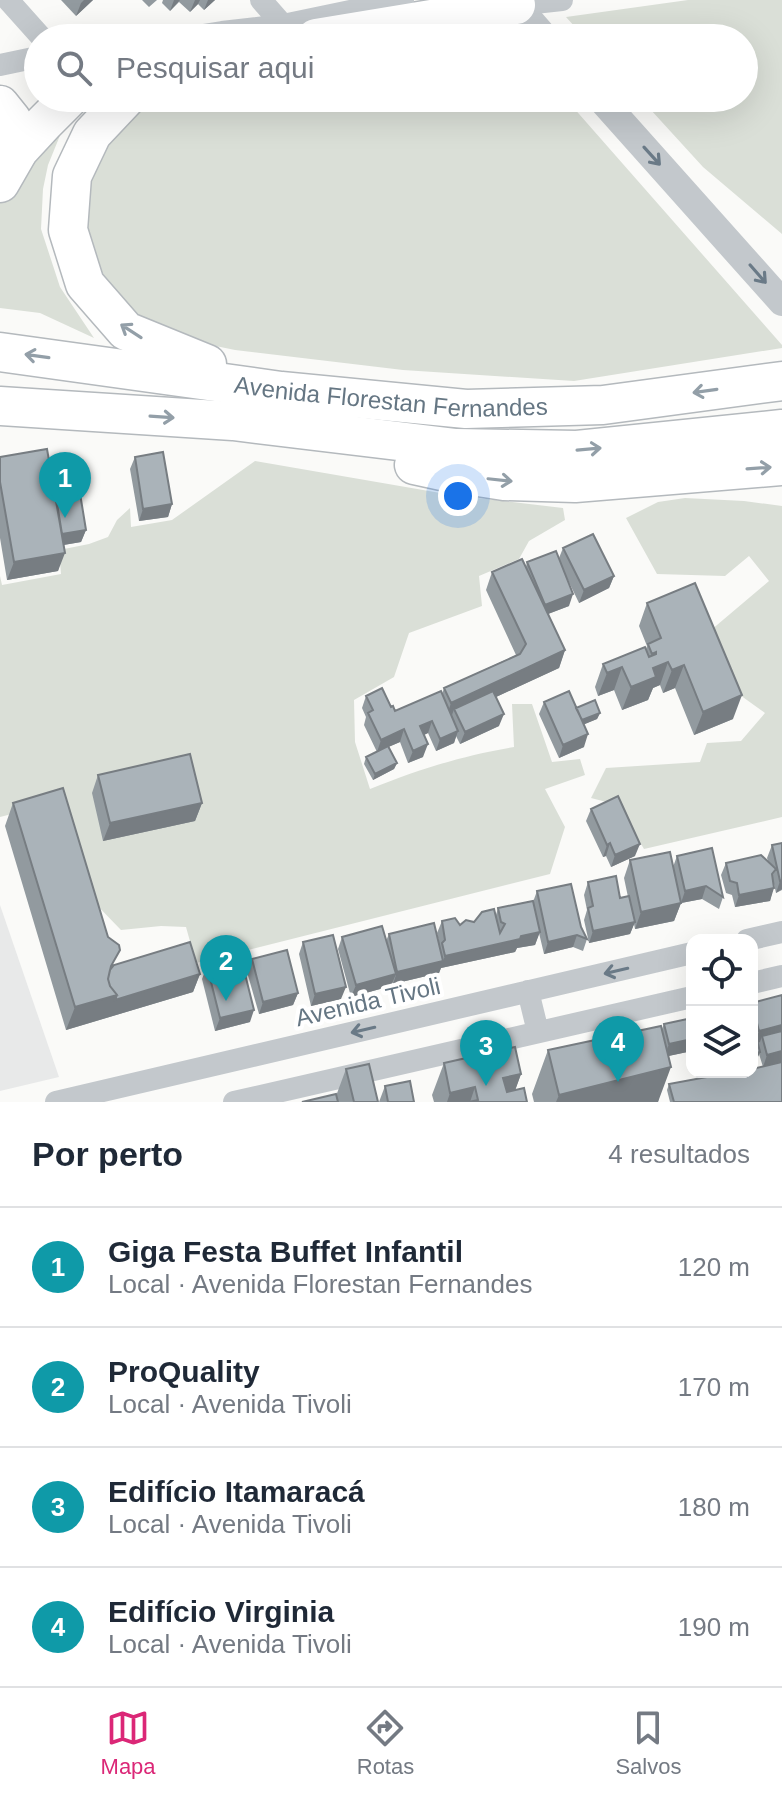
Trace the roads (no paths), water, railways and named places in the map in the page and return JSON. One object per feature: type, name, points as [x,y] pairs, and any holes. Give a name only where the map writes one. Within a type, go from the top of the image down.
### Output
[{"type":"highway","points":[[357,24],[514,2]]},
{"type":"highway","points":[[0,105],[12,120],[19,150]]},
{"type":"highway","points":[[0,183],[19,150],[56,112]]},
{"type":"highway","points":[[113,112],[92,134],[72,176],[68,230],[85,284],[126,331],[281,391]]},
{"type":"highway","name":"Avenida Florestan Fernandes","points":[[0,352],[281,391],[466,409],[603,405],[782,381]]},
{"type":"highway","name":"Avenida Florestan Fernandes","points":[[0,406],[233,421],[456,448],[577,450],[782,429]]},
{"type":"highway","points":[[233,421],[446,472],[504,481],[575,483],[782,466]]},
{"type":"street","points":[[8,0],[29,24]]},
{"type":"street","points":[[261,0],[290,24]]},
{"type":"street","points":[[326,24],[403,0]]},
{"type":"street","points":[[514,2],[562,0]]},
{"type":"street","points":[[514,2],[533,24]]},
{"type":"street","points":[[0,65],[24,60]]},
{"type":"street","points":[[613,112],[782,302]]},
{"type":"street","points":[[758,937],[782,932]]},
{"type":"street","name":"Avenida Tivoli","points":[[56,1102],[686,954]]},
{"type":"street","points":[[758,982],[782,976]]},
{"type":"street","points":[[528,991],[538,1032]]},
{"type":"street","points":[[234,1102],[686,998]]},
{"type":"place","name":"Giga Festa Buffet Infantil","points":[[65,518]]},
{"type":"place","name":"ProQuality","points":[[226,1001]]},
{"type":"place","name":"Edifício Virginia","points":[[618,1082]]},
{"type":"place","name":"Edifício Itamaracá","points":[[486,1086]]}]
